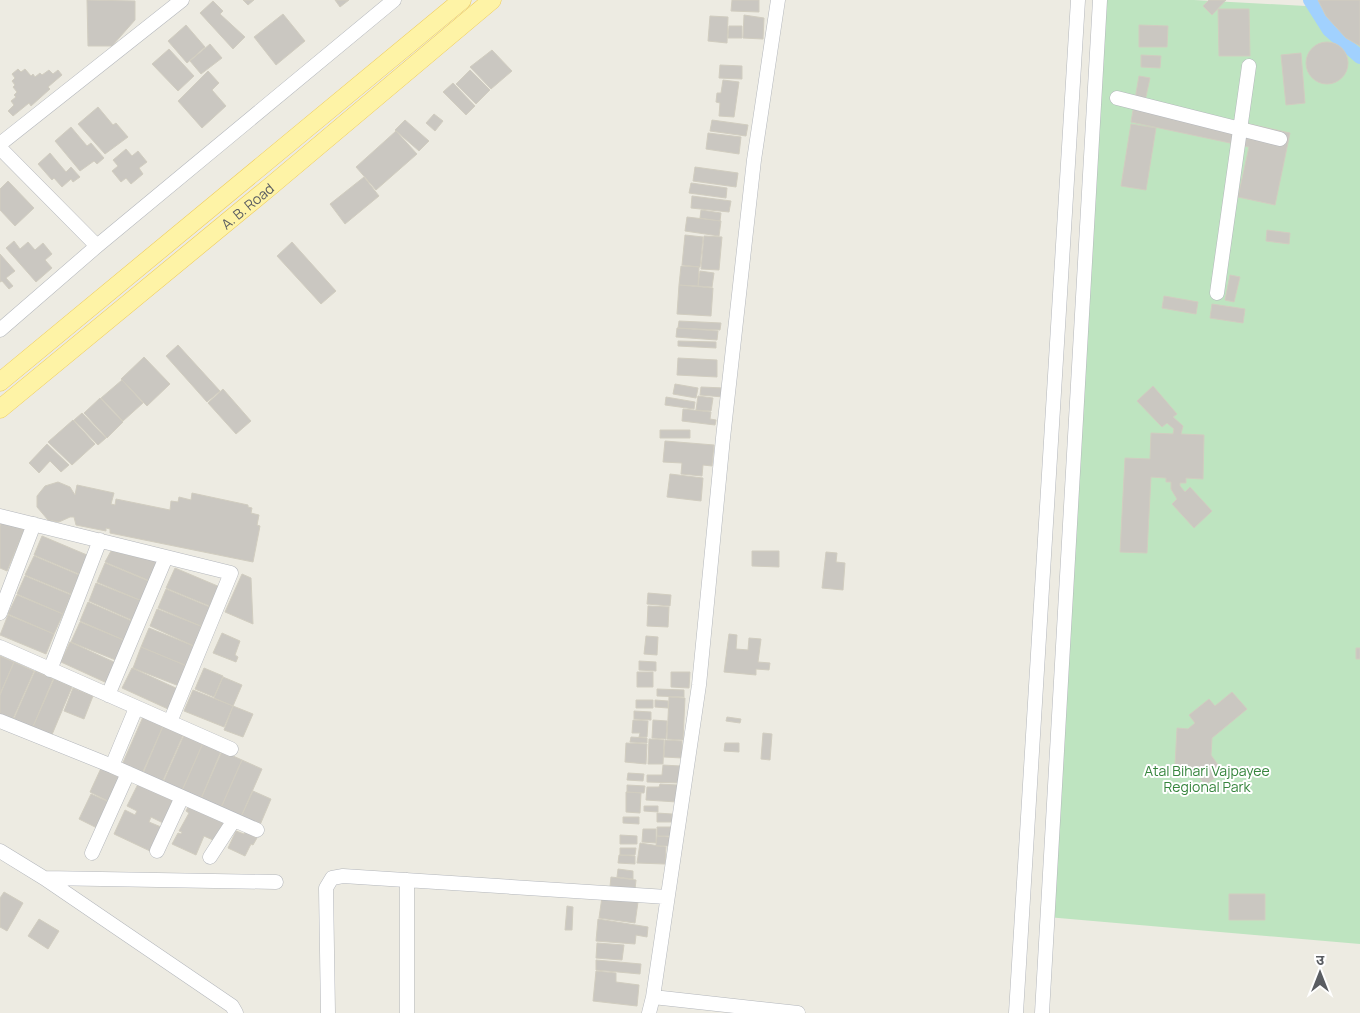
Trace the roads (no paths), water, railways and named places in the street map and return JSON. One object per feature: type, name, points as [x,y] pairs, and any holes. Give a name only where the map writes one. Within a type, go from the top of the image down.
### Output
[{"type":"main road","name":"A. B. Road","points":[[0,382],[462,0]]},
{"type":"main road","name":"A. B. Road","points":[[0,409],[272,186],[492,0]]},
{"type":"street","points":[[0,144],[182,0]]},
{"type":"street","points":[[0,330],[96,246],[394,0]]},
{"type":"street","points":[[650,1013],[698,685],[754,160],[778,0]]},
{"type":"street","points":[[1016,1013],[1078,0]]},
{"type":"street","points":[[1042,1013],[1100,0]]},
{"type":"street","points":[[1217,293],[1249,66]]},
{"type":"street","points":[[1116,98],[1280,139]]},
{"type":"street","points":[[0,148],[96,246]]},
{"type":"street","points":[[0,516],[231,573],[170,722]]},
{"type":"street","points":[[0,613],[6,575],[34,524]]},
{"type":"street","points":[[50,670],[100,540]]},
{"type":"street","points":[[108,695],[166,557]]},
{"type":"street","points":[[0,646],[50,670],[231,749]]},
{"type":"street","points":[[112,766],[136,708]]},
{"type":"street","points":[[0,721],[112,766],[257,830]]},
{"type":"street","points":[[92,853],[128,774]]},
{"type":"street","points":[[157,851],[182,797]]},
{"type":"street","points":[[210,857],[234,820]]},
{"type":"street","points":[[0,851],[44,878],[232,1006],[236,1013]]},
{"type":"street","points":[[328,1013],[326,888],[332,878],[342,876],[667,897]]},
{"type":"street","points":[[44,878],[276,882]]},
{"type":"street","points":[[407,880],[407,1013]]},
{"type":"street","points":[[652,997],[732,1009],[798,1013]]},
{"type":"waterway","points":[[1310,0],[1329,30],[1360,57]]},
{"type":"park label","name":"Atal Bihari Vajpayee Regional Park","points":[[1207,778]]}]
